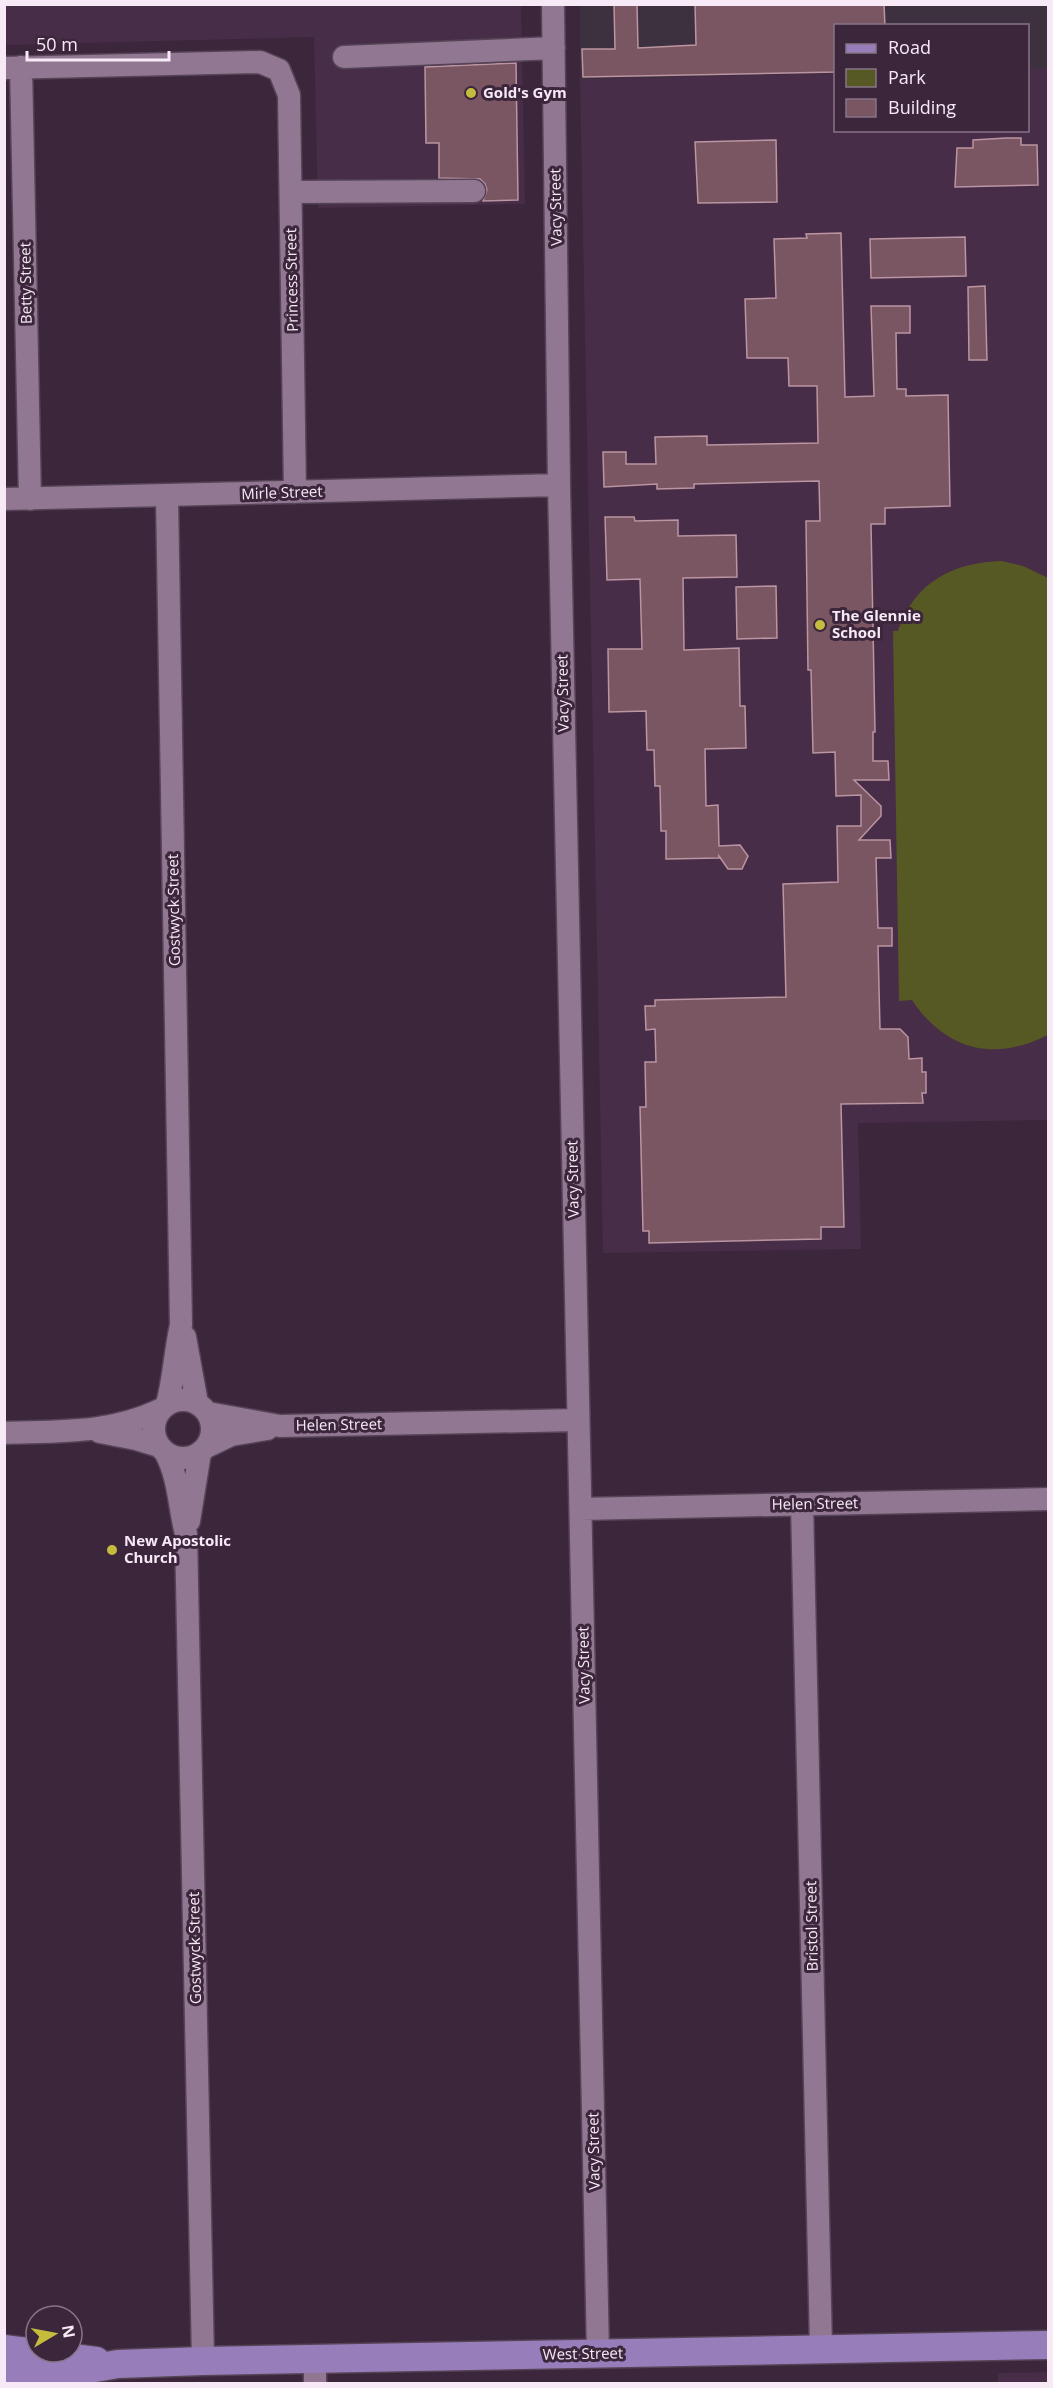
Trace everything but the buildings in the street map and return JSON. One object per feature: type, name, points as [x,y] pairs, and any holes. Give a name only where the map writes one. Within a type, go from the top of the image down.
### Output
[{"type":"main road","name":"West Street","points":[[4,2377],[60,2374],[118,2364],[203,2361],[315,2372],[598,2354],[1048,2345]]},
{"type":"main road","name":"West Street","points":[[4,2349],[118,2364]]},
{"type":"street","name":"Vacy Street","points":[[553,4],[559,485],[598,2354]]},
{"type":"street","points":[[344,57],[554,48]]},
{"type":"street","name":"Princess Street","points":[[13,67],[260,62],[279,70],[289,95],[295,492]]},
{"type":"street","name":"Betty Street","points":[[13,67],[30,498]]},
{"type":"street","points":[[291,192],[474,191]]},
{"type":"street","name":"Mirle Street","points":[[4,499],[559,485]]},
{"type":"street","name":"Gostwyck Street","points":[[163,1407],[173,1381],[181,1324],[167,496]]},
{"type":"street","name":"Gostwyck Street","points":[[181,1324],[188,1347],[192,1381],[203,1408]]},
{"type":"street","points":[[4,1432],[95,1430],[135,1420],[185,1399],[203,1408],[213,1430],[203,1450],[182,1458],[136,1438],[112,1436],[95,1430]]},
{"type":"street","points":[[162,1449],[154,1428],[163,1407]]},
{"type":"street","name":"Helen Street","points":[[203,1408],[280,1426]]},
{"type":"street","name":"Helen Street","points":[[203,1450],[231,1436],[280,1426],[578,1420]]},
{"type":"street","name":"Gostwyck Street","points":[[162,1449],[175,1474],[186,1534],[203,2361]]},
{"type":"street","name":"Gostwyck Street","points":[[186,1534],[192,1511],[195,1474],[203,1450]]},
{"type":"street","name":"Helen Street","points":[[580,1509],[1048,1499]]},
{"type":"street","name":"Bristol Street","points":[[802,1504],[821,2348]]},
{"type":"shaded area","points":[[4,5],[521,5],[525,204],[318,208],[314,37],[5,45]]},
{"type":"shaded area","points":[[580,5],[1048,5],[1048,69],[1029,69],[1029,24],[834,24],[834,73],[580,79]]},
{"type":"shaded area","name":"The Glennie School","points":[[1029,69],[1048,69],[1048,1120],[858,1123],[861,1249],[603,1253],[580,79],[834,73],[834,132],[1029,132]]},
{"type":"shaded area","points":[[1048,2372],[1048,2383],[998,2383],[998,2373]]},
{"type":"green space","points":[[1002,561],[1023,566],[1048,578],[1048,1035],[1009,1048],[991,1049],[973,1047],[956,1041],[940,1031],[912,1000],[899,1001],[893,631],[898,631],[914,600],[938,578],[968,565]]},
{"type":"place","name":"Gold's Gym","points":[[471,93]]},
{"type":"place","name":"The Glennie School","points":[[820,625]]},
{"type":"place","name":"New Apostolic Church","points":[[112,1550]]}]
